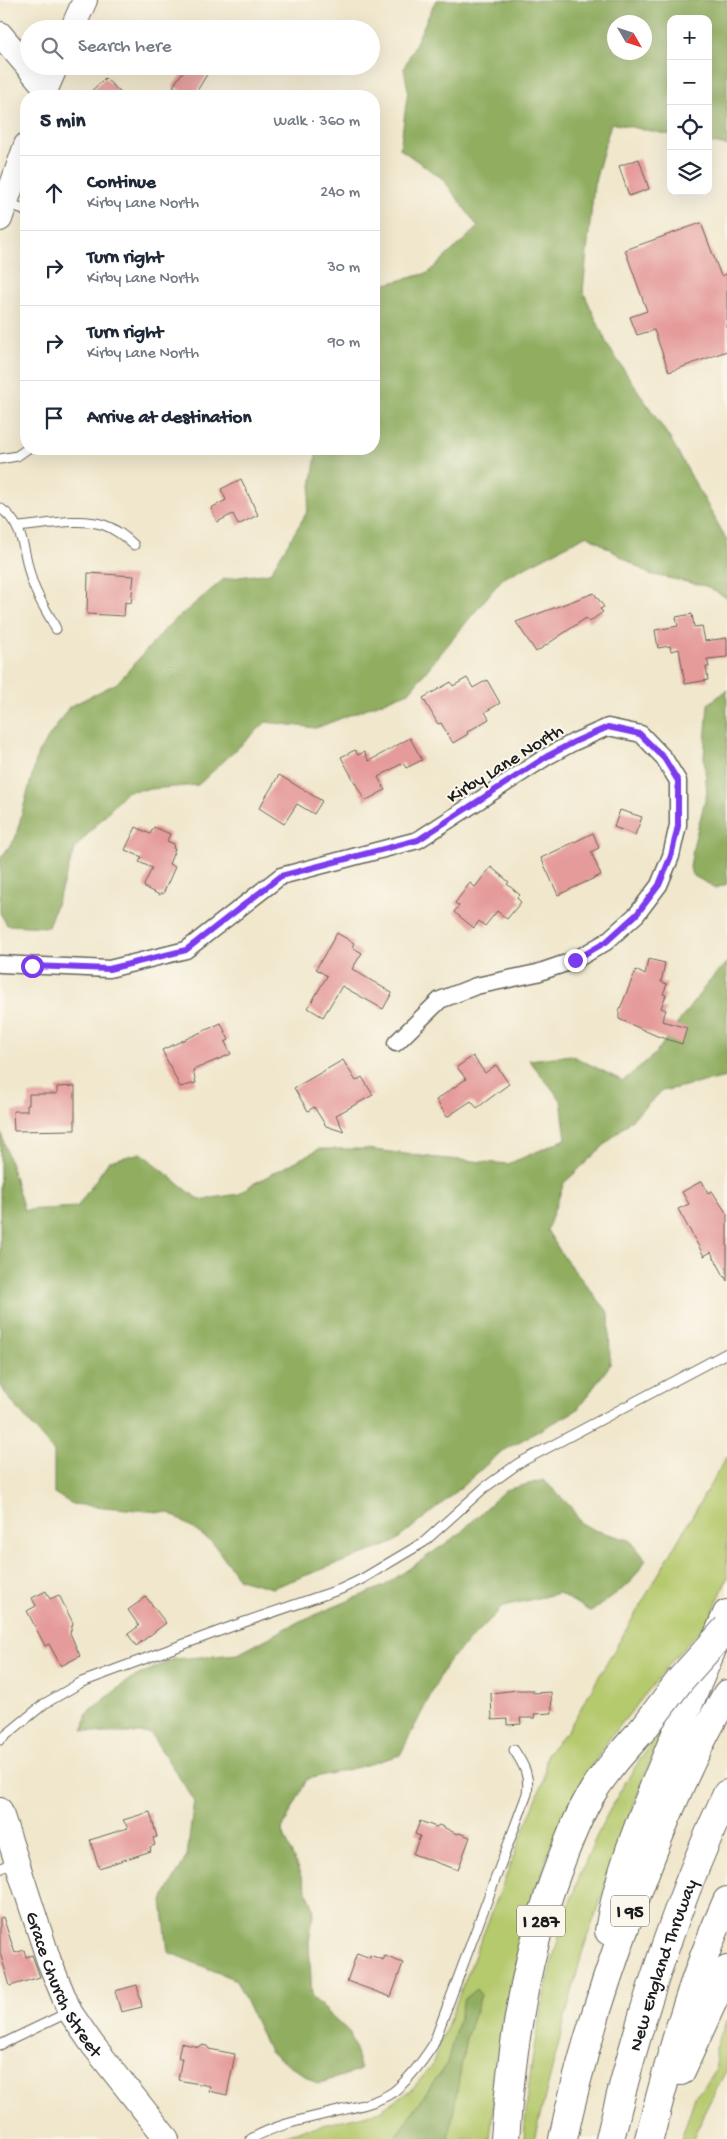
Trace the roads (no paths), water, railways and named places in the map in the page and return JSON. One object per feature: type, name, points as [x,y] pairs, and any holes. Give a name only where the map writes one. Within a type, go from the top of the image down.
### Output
[{"type":"highway","points":[[594,2019],[616,1895],[632,1842],[696,1683],[727,1614]]},
{"type":"highway","name":"I 287","points":[[505,2139],[516,2022],[530,1957],[548,1896],[571,1835],[586,1804],[607,1771],[644,1728],[681,1679],[727,1628]]},
{"type":"highway","name":"I 95","points":[[564,2139],[573,2094],[594,2019],[616,1951],[662,1825],[727,1694]]},
{"type":"highway","name":"New England Thruway","points":[[610,2139],[621,2092],[656,1970],[682,1896],[727,1794]]},
{"type":"highway","points":[[650,2139],[679,2025],[727,1900]]},
{"type":"highway","points":[[650,2139],[727,1970]]},
{"type":"street","points":[[76,20],[85,0]]},
{"type":"street","points":[[0,34],[20,60]]},
{"type":"street","points":[[32,75],[43,90]]},
{"type":"street","points":[[46,90],[52,75]]},
{"type":"street","points":[[11,210],[20,171]]},
{"type":"street","name":"Kirby Lane North","points":[[0,964],[109,969],[186,950],[281,876],[418,840],[546,757],[608,727],[640,734],[664,758],[678,781],[678,826],[671,856],[659,885],[637,914],[606,942],[575,960],[537,973],[476,986],[440,1000],[396,1043]]},
{"type":"street","name":"Grace Church Street","points":[[0,1810],[8,1864],[70,2012],[92,2044],[167,2139]]},
{"type":"lane","points":[[0,458],[20,454]]},
{"type":"lane","points":[[0,508],[10,514],[18,527],[33,584],[56,629]]},
{"type":"lane","points":[[18,527],[84,522],[117,531],[134,545]]},
{"type":"lane","points":[[0,1740],[44,1704],[82,1682],[341,1589],[362,1579],[424,1542],[484,1488],[519,1463],[727,1353]]},
{"type":"lane","points":[[250,2139],[280,2125],[365,2105],[380,2099],[403,2083],[433,2045],[527,1794],[527,1774],[514,1750]]},
{"type":"lane","points":[[0,2045],[70,2012]]}]
